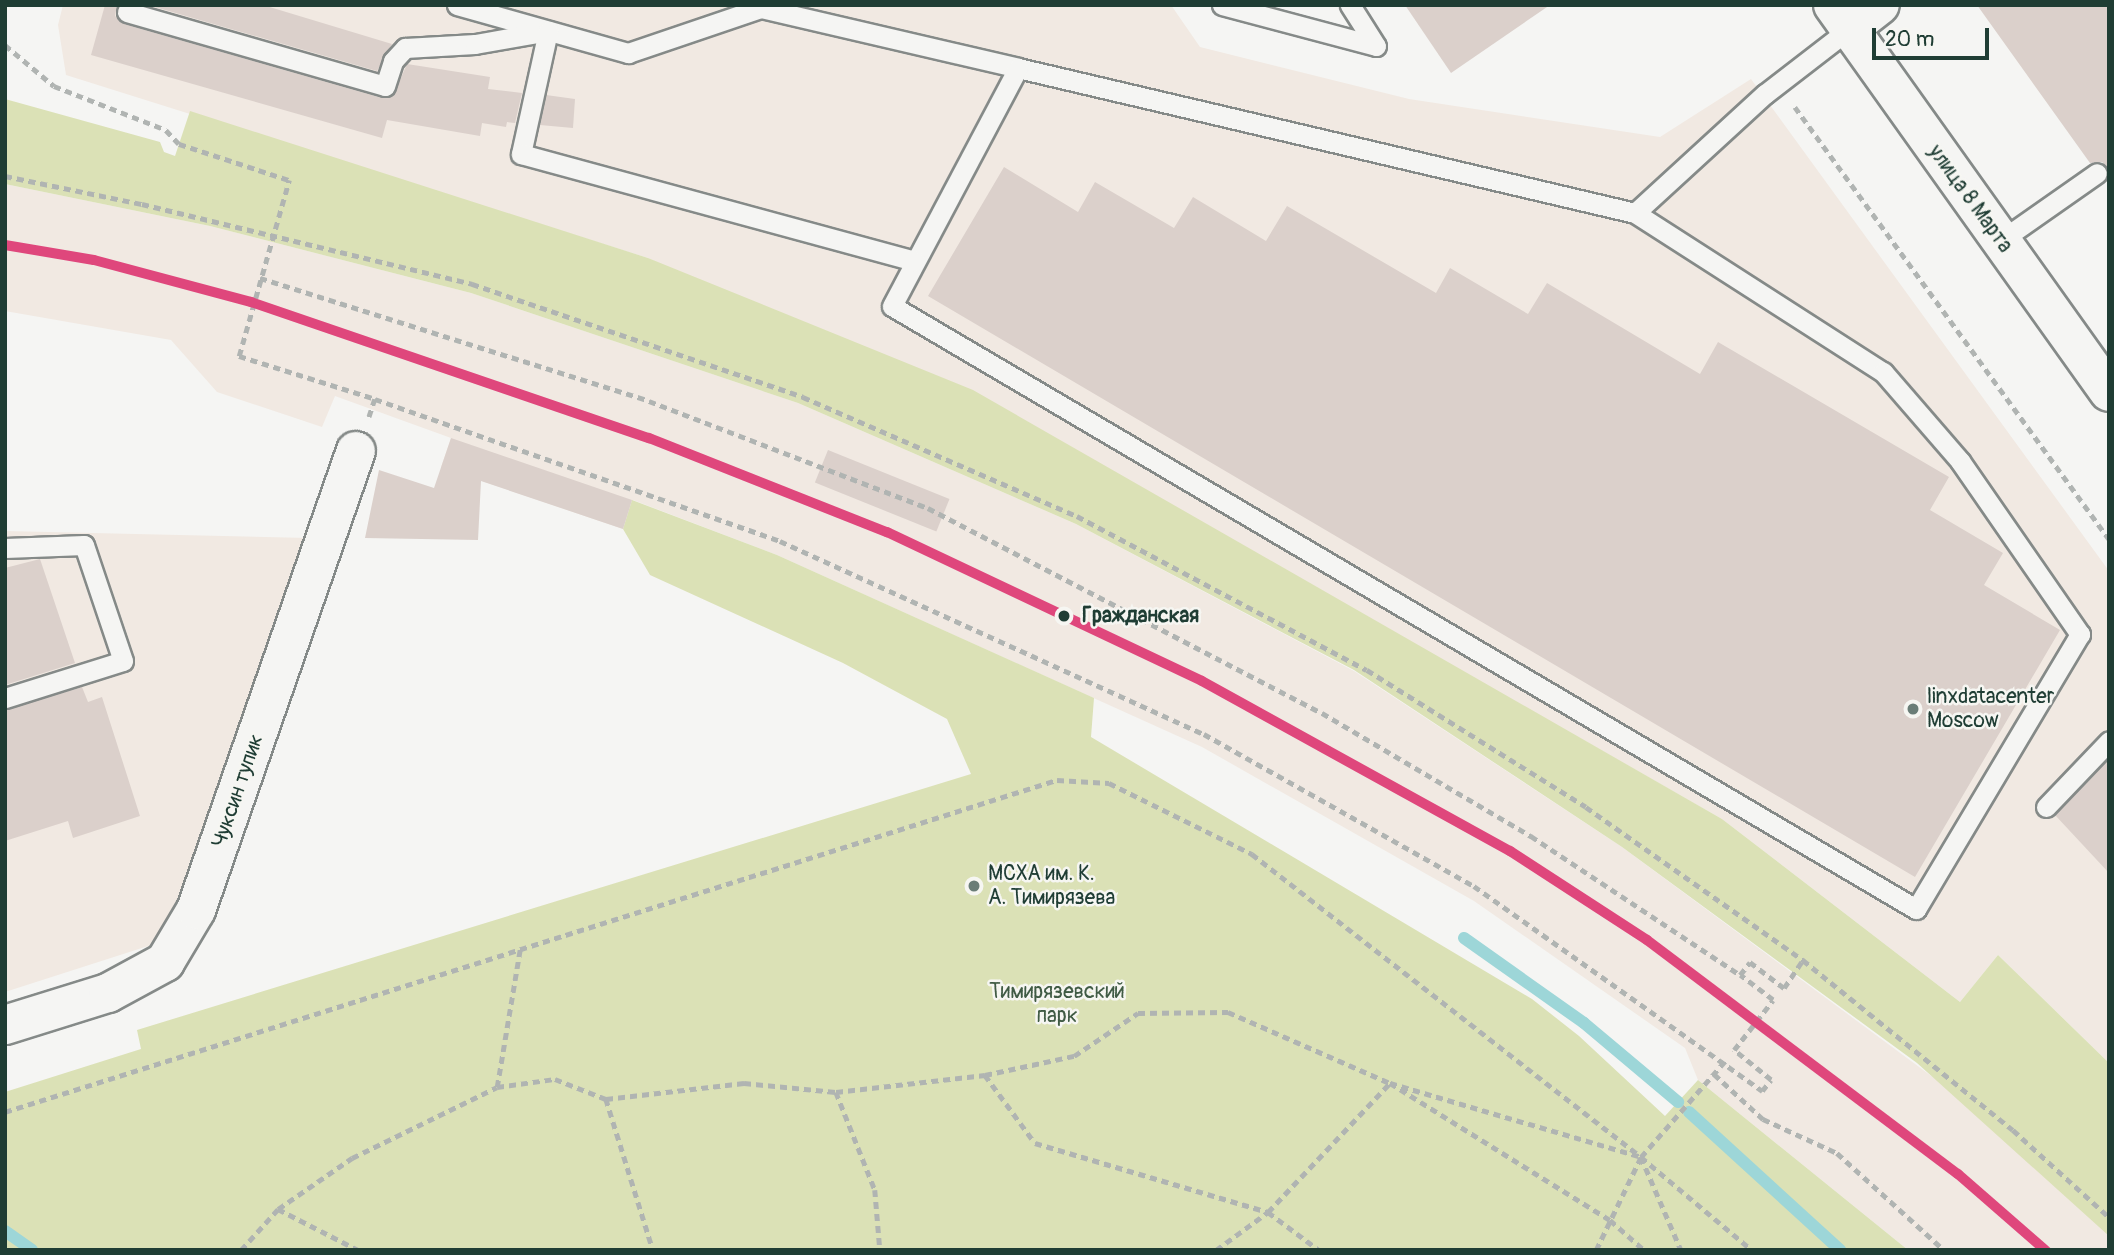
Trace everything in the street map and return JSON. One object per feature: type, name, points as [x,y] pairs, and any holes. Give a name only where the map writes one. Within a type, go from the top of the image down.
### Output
[{"type":"street","points":[[1841,17],[1880,5]]},
{"type":"street","name":"улица 8 Марта","points":[[1841,17],[2109,392]]},
{"type":"street","name":"Чуксин тупик","points":[[5,1025],[108,993],[165,962],[197,910],[356,451]]},
{"type":"lane","points":[[457,5],[628,53],[761,8],[1018,68],[1635,213],[1883,372],[1960,461],[2080,634],[1916,909],[892,306],[1018,68]]},
{"type":"lane","points":[[1222,5],[1376,46],[1350,5]]},
{"type":"lane","points":[[127,12],[385,86],[393,61],[405,48],[475,44],[548,31]]},
{"type":"lane","points":[[1635,213],[1779,84],[1841,17]]},
{"type":"lane","points":[[548,31],[521,154],[915,261]]},
{"type":"lane","points":[[2000,241],[2096,173]]},
{"type":"lane","points":[[5,548],[84,545],[123,662],[5,698]]},
{"type":"lane","points":[[2046,807],[2109,741]]},
{"type":"path","points":[[5,45],[54,86],[166,130],[178,144],[289,180],[260,278],[239,356],[337,386],[780,541],[1204,734],[1474,886],[1725,1061],[1762,1091],[1771,1080],[1734,1050],[1773,1000],[1740,975],[1531,836],[1322,713],[928,508],[649,401],[260,278]]},
{"type":"path","points":[[1779,84],[2109,539]]},
{"type":"path","points":[[5,176],[142,204],[472,284],[803,397],[1065,511],[1367,670],[1586,807],[1803,960],[2013,1130],[2109,1217]]},
{"type":"path","points":[[372,409],[375,399]]},
{"type":"path","points":[[5,1112],[1057,780],[1108,783],[1252,854],[1640,1157],[1752,1250]]},
{"type":"path","points":[[497,1087],[520,949]]},
{"type":"path","points":[[1740,975],[1750,962],[1784,988],[1803,960]]},
{"type":"path","points":[[241,1250],[278,1209],[352,1158],[497,1087],[555,1079],[606,1099],[744,1083],[836,1092],[985,1075],[1074,1056],[1138,1013],[1228,1012],[1390,1083],[1640,1157],[1681,1250]]},
{"type":"path","points":[[1596,1250],[1640,1157],[1725,1061]]},
{"type":"path","points":[[1714,1074],[1763,1119],[1837,1153],[1944,1250]]},
{"type":"path","points":[[985,1075],[1035,1143],[1268,1213],[1318,1250]]},
{"type":"path","points":[[1216,1250],[1268,1213],[1390,1083]]},
{"type":"path","points":[[1390,1083],[1610,1220],[1644,1250]]},
{"type":"path","points":[[836,1092],[875,1191],[880,1250]]},
{"type":"path","points":[[606,1099],[653,1250]]},
{"type":"path","points":[[278,1209],[358,1250]]},
{"type":"shaded area","points":[[63,5],[1171,5],[1200,47],[1409,99],[1660,137],[1751,79],[2109,571],[2109,1063],[1998,955],[1960,1002],[1722,819],[1486,685],[648,258],[66,75],[58,25]]},
{"type":"shaded area","points":[[5,184],[210,226],[471,293],[798,403],[1076,524],[1354,671],[1622,847],[1938,1081],[2109,1235],[2109,1250],[1908,1250],[1698,1080],[1685,1048],[1474,901],[1202,747],[777,555],[633,500],[623,529],[441,467],[451,438],[335,396],[322,427],[217,392],[171,340],[5,311]]},
{"type":"shaded area","points":[[5,531],[309,538],[173,938],[5,992]]},
{"type":"green space","points":[[5,99],[160,142],[164,152],[175,156],[190,111],[648,258],[973,390],[1722,819],[1960,1002],[1998,955],[2109,1063],[2109,1236],[1917,1063],[1622,847],[1354,670],[1076,524],[798,403],[471,293],[210,226],[5,184]]},
{"type":"green space","name":"Тимирязевский парк","points":[[632,500],[777,555],[1094,698],[1091,737],[1532,999],[1579,1036],[1665,1116],[1698,1080],[1908,1250],[5,1250],[5,1092],[141,1049],[137,1030],[971,774],[947,719],[843,663],[650,575],[623,529]]},
{"type":"building","points":[[105,5],[117,5],[115,16],[124,24],[382,98],[394,94],[407,64],[490,77],[488,89],[522,93],[515,123],[507,122],[506,127],[482,123],[480,136],[387,120],[382,138],[91,55]]},
{"type":"building","points":[[148,5],[263,5],[392,44],[377,71]]},
{"type":"building","points":[[1405,5],[1550,5],[1451,73]]},
{"type":"building","points":[[1977,5],[2109,5],[2109,170],[2102,162],[2090,163]]},
{"type":"building","points":[[546,95],[575,99],[573,128],[540,125]]},
{"type":"building","points":[[1004,167],[1078,212],[1095,182],[1174,228],[1193,197],[1266,241],[1287,206],[1436,293],[1450,268],[1528,314],[1547,283],[1700,374],[1718,342],[1949,477],[1930,510],[2003,553],[1984,585],[2060,630],[1915,877],[928,296]]},
{"type":"building","points":[[451,438],[632,500],[623,529],[481,481],[478,540],[365,538],[379,470],[434,488]]},
{"type":"building","points":[[828,450],[949,499],[936,532],[815,482]]},
{"type":"building","points":[[40,559],[75,663],[5,685],[5,568]]},
{"type":"building","points":[[82,687],[88,702],[102,697],[140,816],[73,838],[68,821],[5,841],[5,710]]},
{"type":"building","points":[[2109,759],[2109,873],[2055,815]]},
{"type":"waterway","points":[[1464,938],[1584,1023],[1678,1102]]},
{"type":"waterway","points":[[1689,1112],[1840,1250]]},
{"type":"waterway","points":[[5,1231],[32,1250]]},
{"type":"transit line","points":[[5,245],[94,260],[251,302],[649,438],[887,532],[1202,681],[1510,851],[1647,940],[1958,1174],[2045,1250]]},
{"type":"place","name":"Гражданская","points":[[1064,616]]},
{"type":"place","name":"linxdatacenter Moscow","points":[[1913,709]]},
{"type":"place","name":"МСХА им. К. А. Тимирязева","points":[[974,886]]}]
